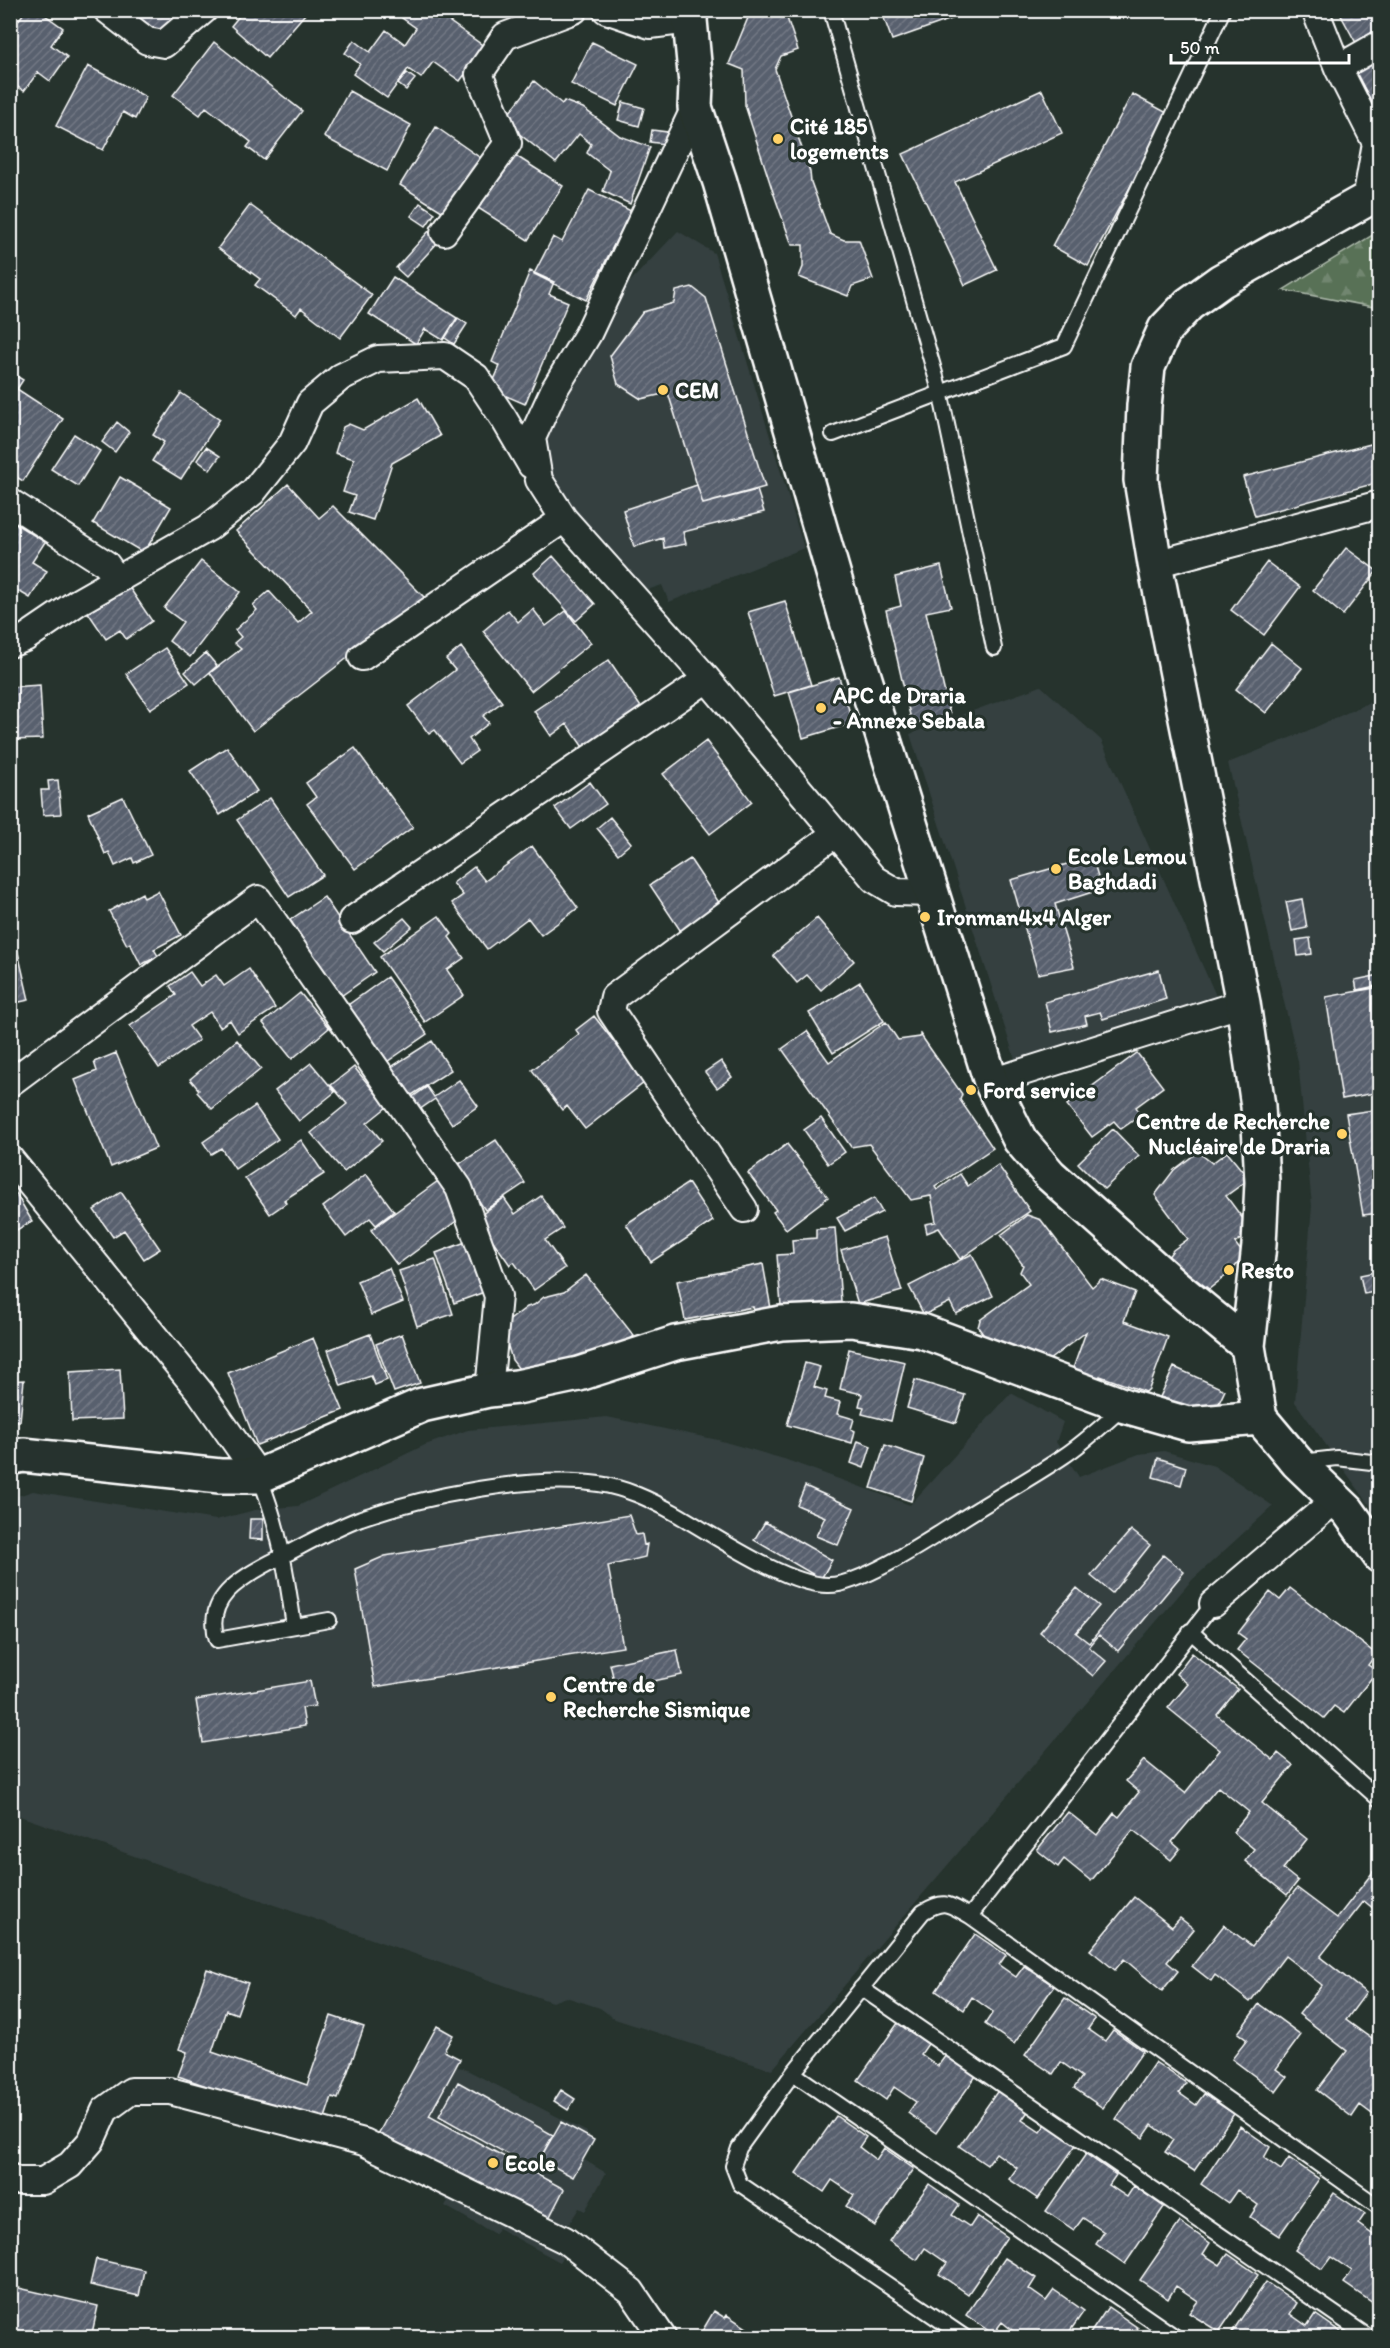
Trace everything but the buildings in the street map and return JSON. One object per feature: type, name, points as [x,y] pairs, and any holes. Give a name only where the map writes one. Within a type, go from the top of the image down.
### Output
[{"type":"main road","points":[[691,15],[696,84],[695,107],[720,182],[846,616],[930,893],[991,1082],[1020,1140],[1050,1175],[1175,1286],[1248,1346]]},
{"type":"main road","points":[[1373,196],[1221,281],[1189,304],[1165,329],[1149,367],[1141,480],[1155,564],[1243,1003],[1258,1106],[1262,1182],[1259,1245],[1248,1346],[1260,1418],[1297,1462],[1348,1511],[1380,1556]]},
{"type":"main road","points":[[10,1458],[23,1455],[220,1476],[259,1476],[422,1406],[489,1390],[517,1387],[579,1374],[675,1343],[782,1323],[851,1320],[922,1331],[1125,1406],[1188,1424],[1260,1418]]},
{"type":"street","points":[[107,10],[147,41],[164,44],[204,10]]},
{"type":"street","points":[[444,232],[508,143],[478,74],[505,36],[574,10]]},
{"type":"street","points":[[606,10],[650,25],[691,15]]},
{"type":"street","points":[[1315,10],[1338,68],[1376,143],[1373,196]]},
{"type":"street","points":[[1338,68],[1380,45]]},
{"type":"street","points":[[539,480],[532,438],[554,390],[588,334],[695,107]]},
{"type":"street","points":[[10,644],[25,638],[78,602],[208,528],[253,492],[292,443],[310,403],[341,377],[378,359],[444,356],[476,377],[564,519],[707,679],[874,879],[896,892],[930,893]]},
{"type":"street","points":[[10,502],[106,564],[117,579]]},
{"type":"street","points":[[1155,564],[1380,504]]},
{"type":"street","points":[[362,657],[564,519]]},
{"type":"street","points":[[352,920],[707,679]]},
{"type":"street","points":[[744,1209],[611,1011],[612,1003],[614,997],[836,833]]},
{"type":"street","points":[[10,1083],[258,898],[459,1188],[498,1296],[489,1390]]},
{"type":"street","points":[[991,1082],[1243,1003]]},
{"type":"street","points":[[10,1159],[200,1392],[259,1476]]},
{"type":"street","points":[[1212,1604],[1336,1499]]},
{"type":"street","points":[[10,2177],[15,2181],[43,2181],[70,2164],[91,2141],[105,2110],[131,2091],[170,2091],[364,2142],[565,2240],[631,2290],[663,2337]]},
{"type":"lane","points":[[831,10],[940,391],[994,648]]},
{"type":"lane","points":[[833,434],[940,391],[1064,346],[1223,10]]},
{"type":"lane","points":[[329,1620],[217,1640],[214,1630],[214,1612],[223,1595],[259,1569],[358,1519],[415,1503],[481,1489],[543,1481],[599,1484],[639,1494],[767,1566],[797,1580],[830,1586],[861,1577],[902,1556],[1065,1456],[1125,1406]]},
{"type":"lane","points":[[1297,1462],[1337,1458],[1380,1463]]},
{"type":"lane","points":[[259,1476],[273,1510],[284,1555],[294,1626]]},
{"type":"lane","points":[[970,1916],[1212,1604]]},
{"type":"lane","points":[[1190,1631],[1380,1800]]},
{"type":"lane","points":[[966,2337],[740,2184],[733,2166],[739,2148],[793,2073],[923,1912],[937,1904],[947,1904],[970,1916],[1380,2208]]},
{"type":"lane","points":[[861,1988],[1370,2337]]},
{"type":"lane","points":[[793,2073],[1177,2337]]},
{"type":"shaded area","name":"CEM","points":[[678,231],[714,253],[804,548],[669,602],[662,585],[644,591],[604,549],[544,470],[541,449],[598,331],[627,285]]},
{"type":"shaded area","name":"Ecole Lemou Baghdadi","points":[[1041,686],[1101,740],[1217,998],[1015,1059],[910,734]]},
{"type":"shaded area","name":"Centre de Recherche Nucléaire de Draria","points":[[1379,698],[1379,1518],[1295,1402],[1312,1206],[1298,1061],[1228,763],[1307,731]]},
{"type":"shaded area","name":"Centre de Recherche Sismique","points":[[1011,1393],[1063,1422],[1056,1442],[1079,1477],[1139,1454],[1164,1451],[1214,1466],[1273,1506],[1191,1581],[772,2070],[615,2019],[600,2008],[566,1997],[552,2002],[11,1813],[11,1498],[33,1491],[216,1520],[255,1510],[298,1506],[425,1445],[468,1430],[607,1417],[718,1440],[784,1459],[910,1505]]},
{"type":"shaded area","name":"Ecole","points":[[446,2065],[463,2068],[587,2132],[576,2155],[606,2173],[585,2211],[579,2208],[568,2226],[574,2230],[560,2262],[498,2228],[495,2234],[445,2206],[448,2201],[393,2171]]},
{"type":"green space","points":[[1379,231],[1379,308],[1283,290]]},
{"type":"place","name":"Cité 185 logements","points":[[778,139]]},
{"type":"place","name":"CEM","points":[[663,390]]},
{"type":"place","name":"APC de Draria - Annexe Sebala","points":[[821,708]]},
{"type":"place","name":"Ecole Lemou Baghdadi","points":[[1056,869]]},
{"type":"place","name":"Ironman4x4 Alger","points":[[925,917]]},
{"type":"place","name":"Ford service","points":[[971,1090]]},
{"type":"place","name":"Centre de Recherche Nucléaire de Draria","points":[[1342,1134]]},
{"type":"place","name":"Resto","points":[[1229,1270]]},
{"type":"place","name":"Centre de Recherche Sismique","points":[[551,1697]]},
{"type":"place","name":"Ecole","points":[[493,2163]]}]
